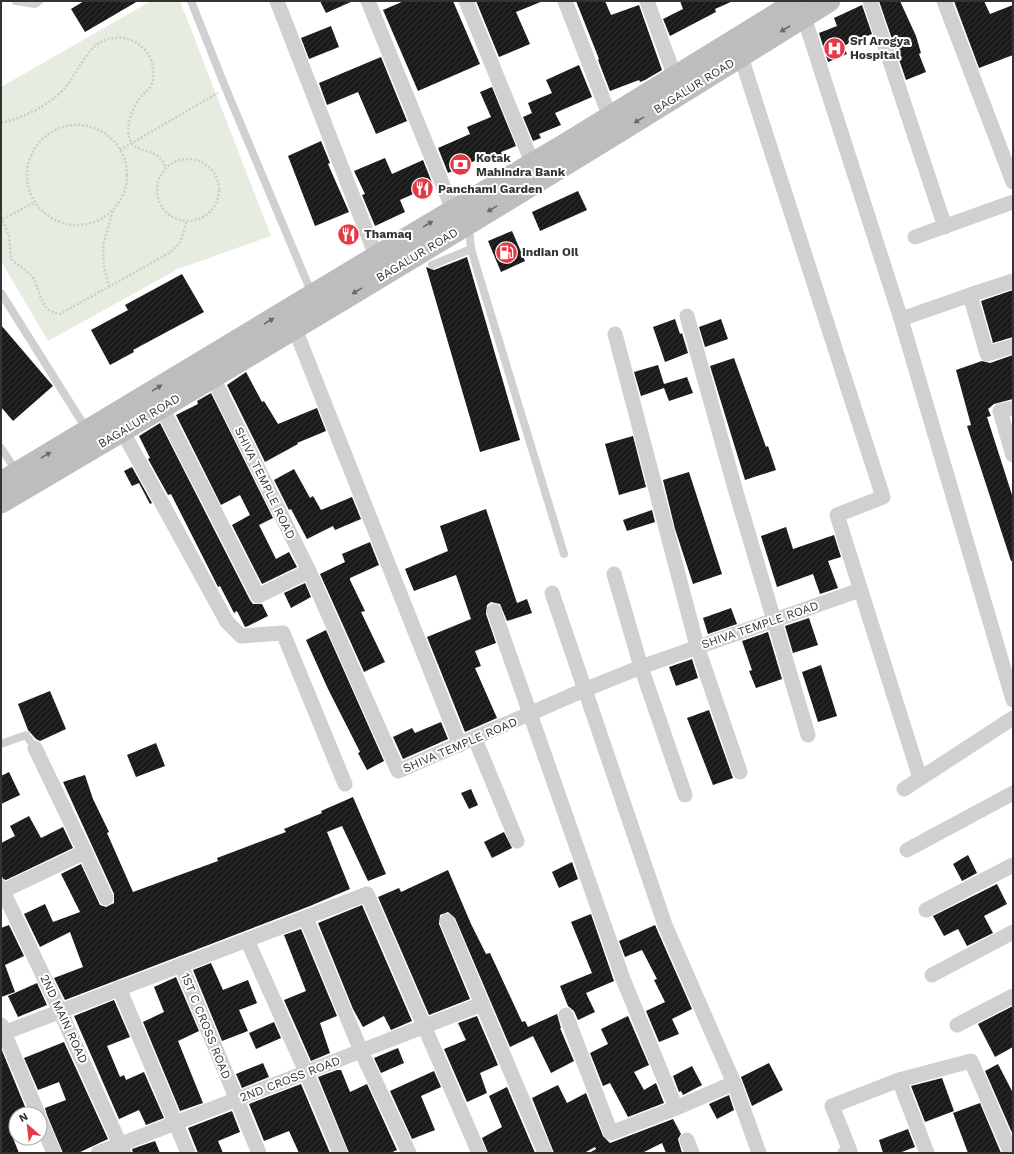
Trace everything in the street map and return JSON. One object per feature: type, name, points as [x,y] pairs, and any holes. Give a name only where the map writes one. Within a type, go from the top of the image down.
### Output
[{"type":"main road","name":"BAGALUR ROAD","points":[[536,172],[610,117],[676,77],[801,9],[830,1]]},
{"type":"main road","name":"BAGALUR ROAD","points":[[5,492],[461,216],[536,172],[741,57],[801,9]]},
{"type":"main road","name":"BAGALUR ROAD","points":[[5,492],[87,430],[118,423],[162,408],[295,328],[317,303],[376,256],[461,216]]},
{"type":"street","points":[[277,1],[376,256]]},
{"type":"street","points":[[368,1],[461,216]]},
{"type":"street","points":[[466,1],[536,172]]},
{"type":"street","points":[[565,1],[610,117]]},
{"type":"street","points":[[647,1],[676,77]]},
{"type":"street","points":[[870,1],[945,227]]},
{"type":"street","points":[[944,1],[1013,182]]},
{"type":"street","points":[[801,9],[901,319],[1013,700]]},
{"type":"street","points":[[741,57],[883,497],[837,515],[920,778]]},
{"type":"street","points":[[915,237],[1013,202]]},
{"type":"street","points":[[901,319],[1013,282]]},
{"type":"street","points":[[970,295],[987,354],[1013,346]]},
{"type":"street","points":[[687,316],[736,492],[808,735]]},
{"type":"street","points":[[295,328],[460,745]]},
{"type":"street","points":[[615,334],[697,646],[740,772]]},
{"type":"street","name":"SHIVA TEMPLE ROAD","points":[[213,378],[309,571],[398,771],[475,739],[584,690],[641,667],[697,646],[860,590]]},
{"type":"street","points":[[162,408],[258,596],[309,571]]},
{"type":"street","points":[[1013,408],[1000,411],[1013,455]]},
{"type":"street","points":[[118,423],[227,622],[241,636],[283,634],[345,784]]},
{"type":"street","points":[[614,574],[641,667],[684,795]]},
{"type":"street","points":[[552,594],[665,925],[734,1083],[759,1153]]},
{"type":"street","points":[[494,611],[623,978],[676,1108]]},
{"type":"street","points":[[904,789],[1013,718]]},
{"type":"street","points":[[475,739],[517,841]]},
{"type":"street","points":[[35,748],[106,898]]},
{"type":"street","points":[[907,850],[1013,794]]},
{"type":"street","points":[[2,889],[85,852]]},
{"type":"street","points":[[926,910],[1013,865]]},
{"type":"street","name":"2ND MAIN ROAD","points":[[2,889],[60,1011],[122,1149]]},
{"type":"street","points":[[35,1106],[2,1031],[60,1011],[367,894],[479,1153]]},
{"type":"street","points":[[306,918],[361,1051],[409,1153]]},
{"type":"street","points":[[447,921],[545,1153]]},
{"type":"street","points":[[932,975],[1013,932]]},
{"type":"street","points":[[247,940],[306,1072],[340,1153]]},
{"type":"street","name":"1ST C CROSS ROAD","points":[[181,965],[259,1153]]},
{"type":"street","points":[[119,988],[174,1124],[188,1153]]},
{"type":"street","points":[[957,1025],[1013,996]]},
{"type":"street","name":"2ND CROSS ROAD","points":[[98,1153],[122,1149],[174,1124],[236,1099],[482,1004]]},
{"type":"street","points":[[566,1015],[611,1133],[676,1108],[734,1083]]},
{"type":"street","points":[[845,1153],[850,1151],[832,1106],[899,1080],[971,1061],[1011,1153]]},
{"type":"street","points":[[899,1080],[926,1153]]},
{"type":"street","points":[[48,1139],[54,1153]]},
{"type":"lane","points":[[16,1],[35,4],[40,1]]},
{"type":"lane","points":[[191,1],[226,89],[317,303]]},
{"type":"lane","points":[[461,216],[564,554]]},
{"type":"lane","points":[[432,265],[471,249]]},
{"type":"lane","points":[[1,293],[87,430]]},
{"type":"lane","points":[[1,448],[5,492]]},
{"type":"lane","points":[[1,744],[26,735],[35,748]]},
{"type":"path","points":[[1,123],[26,115],[49,101],[70,82],[90,51],[109,39],[122,38],[136,42],[146,51],[152,65],[153,72],[150,87],[139,99],[132,114],[129,135],[132,142],[140,149],[157,155],[166,168]]},
{"type":"path","points":[[120,150],[226,89]]},
{"type":"path","points":[[69,126],[89,127],[107,135],[120,150],[126,168],[126,178],[122,196],[113,208],[95,221],[77,224],[63,222],[50,217],[35,202],[28,185],[28,165],[36,146],[51,132],[69,126]]},
{"type":"path","points":[[180,160],[196,160],[204,164],[216,176],[219,193],[213,207],[202,217],[187,220],[172,216],[166,212],[160,202],[157,190],[158,182],[166,168],[180,160]]},
{"type":"path","points":[[35,202],[2,218],[9,236],[12,260],[32,278],[43,305],[51,312],[60,314],[171,252],[181,240],[187,220]]},
{"type":"path","points":[[109,287],[104,267],[103,246],[113,208]]},
{"type":"shaded area","points":[[151,1],[180,1],[271,236],[178,269],[48,341],[1,261],[1,87]]},
{"type":"building","points":[[84,1],[138,1],[85,32],[71,9]]},
{"type":"building","points":[[320,1],[353,1],[326,13]]},
{"type":"building","points":[[404,1],[453,1],[480,64],[418,91],[383,10]]},
{"type":"building","points":[[476,1],[543,1],[516,12],[530,44],[499,57]]},
{"type":"building","points":[[576,1],[605,1],[611,15],[639,5],[662,70],[645,80],[640,82],[639,80],[610,91]]},
{"type":"building","points":[[680,1],[733,1],[715,9],[716,12],[670,36],[663,19],[683,9]]},
{"type":"building","points":[[879,1],[900,1],[916,36],[921,53],[919,54],[926,72],[906,80]]},
{"type":"building","points":[[954,1],[984,1],[990,14],[1013,5],[1013,55],[979,68]]},
{"type":"building","points":[[862,5],[872,34],[843,46],[847,54],[828,62],[819,33],[837,26],[834,18]]},
{"type":"building","points":[[331,26],[339,47],[309,59],[301,38]]},
{"type":"building","points":[[381,57],[407,121],[376,134],[358,92],[327,105],[319,83]]},
{"type":"building","points":[[579,65],[592,97],[555,113],[561,125],[539,134],[541,138],[533,141],[523,117],[532,113],[528,103],[552,93],[546,80]]},
{"type":"building","points":[[492,87],[516,146],[501,152],[502,155],[483,164],[481,158],[448,173],[438,148],[470,134],[467,127],[491,117],[480,92]]},
{"type":"building","points":[[321,141],[330,163],[328,164],[349,212],[315,226],[288,156]]},
{"type":"building","points":[[385,158],[392,174],[423,160],[433,185],[400,200],[405,212],[375,226],[362,195],[365,194],[354,171]]},
{"type":"building","points":[[578,191],[587,210],[540,231],[532,212]]},
{"type":"building","points":[[512,231],[525,261],[501,272],[488,241]]},
{"type":"building","points":[[467,257],[520,440],[480,452],[426,267],[434,270]]},
{"type":"building","points":[[182,274],[204,312],[133,350],[134,352],[110,365],[91,330],[128,310],[125,305]]},
{"type":"building","points":[[1013,290],[1013,337],[993,343],[981,301]]},
{"type":"building","points":[[675,319],[680,334],[682,333],[688,353],[665,362],[653,327]]},
{"type":"building","points":[[721,319],[728,339],[705,347],[699,327]]},
{"type":"building","points":[[1,325],[53,386],[13,421],[1,407]]},
{"type":"building","points":[[1013,355],[1013,399],[994,404],[988,409],[991,416],[987,417],[1013,498],[1013,561],[1011,561],[967,426],[971,425],[956,370],[982,361],[990,363]]},
{"type":"building","points":[[734,358],[766,447],[768,446],[776,470],[745,480],[710,366]]},
{"type":"building","points":[[658,365],[664,384],[687,377],[693,393],[669,401],[664,388],[641,396],[634,372]]},
{"type":"building","points":[[246,372],[262,402],[264,401],[278,424],[317,408],[326,431],[297,443],[298,444],[265,462],[227,385]]},
{"type":"building","points":[[211,393],[273,518],[259,525],[276,559],[289,552],[297,567],[262,584],[232,525],[250,515],[240,495],[221,505],[176,415],[198,404],[197,401]]},
{"type":"building","points":[[160,423],[250,600],[253,604],[262,604],[268,616],[248,626],[245,627],[237,611],[234,613],[220,586],[218,587],[171,494],[168,495],[148,459],[150,458],[139,436]]},
{"type":"building","points":[[633,436],[646,487],[619,495],[605,444]]},
{"type":"building","points":[[132,467],[152,503],[150,504],[139,483],[132,486],[124,471]]},
{"type":"building","points":[[294,469],[310,498],[313,496],[321,510],[352,497],[361,519],[335,530],[333,526],[307,539],[291,509],[289,510],[274,480]]},
{"type":"building","points":[[689,472],[722,574],[693,584],[675,529],[663,480]]},
{"type":"building","points":[[486,509],[517,603],[527,599],[532,613],[507,621],[500,604],[491,602],[487,605],[486,614],[496,643],[475,651],[481,666],[475,668],[497,718],[465,732],[427,637],[471,619],[456,575],[414,591],[405,569],[448,551],[440,526]]},
{"type":"building","points":[[652,510],[655,522],[627,531],[623,520]]},
{"type":"building","points":[[786,527],[793,549],[834,535],[841,557],[828,561],[838,588],[820,594],[813,574],[777,587],[761,536]]},
{"type":"building","points":[[370,542],[379,565],[350,578],[350,580],[365,611],[361,612],[385,662],[364,672],[320,574],[345,562],[342,554]]},
{"type":"building","points":[[305,583],[311,597],[291,608],[284,593]]},
{"type":"building","points":[[731,608],[737,624],[708,634],[703,618]]},
{"type":"building","points":[[809,618],[818,645],[793,653],[785,626]]},
{"type":"building","points":[[326,630],[384,761],[367,770],[358,753],[360,752],[328,689],[306,640]]},
{"type":"building","points":[[768,632],[782,679],[756,688],[749,671],[752,670],[742,641]]},
{"type":"building","points":[[692,659],[698,678],[676,686],[669,667]]},
{"type":"building","points":[[821,665],[837,716],[818,722],[802,672]]},
{"type":"building","points":[[50,691],[66,729],[40,741],[36,739],[28,730],[18,704]]},
{"type":"building","points":[[709,710],[733,778],[713,785],[687,718]]},
{"type":"building","points":[[441,722],[448,739],[403,759],[393,737],[412,728],[415,733]]},
{"type":"building","points":[[156,743],[165,766],[136,777],[127,755]]},
{"type":"building","points":[[9,772],[20,795],[1,804],[1,776]]},
{"type":"building","points":[[85,775],[93,799],[109,832],[107,833],[133,892],[218,861],[217,858],[286,832],[284,829],[322,813],[321,811],[353,797],[386,874],[368,881],[342,826],[327,832],[350,889],[310,906],[65,1000],[54,978],[83,967],[70,932],[40,947],[24,914],[45,904],[53,922],[80,912],[61,874],[81,864],[100,905],[106,907],[114,903],[114,894],[63,782]]},
{"type":"building","points":[[471,789],[478,805],[469,809],[461,793]]},
{"type":"building","points":[[29,816],[41,838],[63,827],[73,848],[6,880],[3,879],[1,874],[1,843],[15,836],[10,826]]},
{"type":"building","points":[[504,832],[512,848],[492,858],[484,842]]},
{"type":"building","points":[[968,855],[977,873],[962,881],[953,864]]},
{"type":"building","points":[[572,862],[578,879],[559,888],[552,872]]},
{"type":"building","points":[[448,870],[471,924],[486,954],[490,953],[522,1022],[525,1021],[528,1027],[557,1014],[560,1028],[574,1061],[551,1073],[533,1036],[510,1047],[455,918],[448,912],[440,915],[439,924],[470,999],[429,1015],[378,897],[399,888],[401,892]]},
{"type":"building","points":[[997,884],[1007,904],[984,916],[993,933],[967,946],[958,929],[944,936],[933,916]]},
{"type":"building","points":[[362,905],[412,1021],[391,1030],[384,1016],[363,1027],[353,1009],[318,923]]},
{"type":"building","points":[[591,914],[614,981],[586,993],[595,1012],[578,1020],[574,1011],[568,1006],[560,986],[592,973],[571,922]]},
{"type":"building","points":[[9,925],[24,956],[5,965],[15,992],[1,997],[1,928]]},
{"type":"building","points":[[655,925],[692,1009],[672,1019],[679,1034],[659,1042],[646,1011],[665,1002],[654,980],[657,979],[642,950],[625,957],[619,941]]},
{"type":"building","points":[[301,929],[337,1016],[320,1023],[330,1053],[311,1061],[284,1000],[306,991],[284,935]]},
{"type":"building","points":[[211,963],[223,990],[248,980],[257,1003],[239,1010],[248,1031],[222,1041],[193,970]]},
{"type":"building","points":[[176,977],[199,1031],[178,1041],[203,1103],[180,1111],[143,1022],[164,1012],[154,987]]},
{"type":"building","points":[[37,983],[47,1005],[18,1017],[8,996]]},
{"type":"building","points":[[114,1000],[130,1037],[107,1046],[120,1077],[124,1075],[126,1080],[144,1072],[164,1118],[146,1125],[139,1110],[119,1119],[74,1016]]},
{"type":"building","points":[[1013,1006],[1013,1047],[995,1057],[978,1024]]},
{"type":"building","points":[[477,1016],[498,1065],[480,1073],[487,1093],[467,1102],[444,1049],[466,1040],[458,1023]]},
{"type":"building","points":[[628,1016],[649,1065],[634,1072],[644,1090],[656,1083],[664,1103],[628,1117],[610,1083],[603,1086],[590,1053],[608,1044],[601,1029]]},
{"type":"building","points":[[274,1022],[281,1038],[256,1049],[249,1033]]},
{"type":"building","points":[[64,1042],[108,1139],[78,1153],[63,1153],[48,1117],[48,1107],[66,1100],[59,1082],[38,1090],[24,1058]]},
{"type":"building","points":[[1,1048],[25,1106],[8,1106],[8,1146],[16,1146],[19,1153],[1,1153]]},
{"type":"building","points":[[398,1048],[404,1063],[381,1073],[374,1058]]},
{"type":"building","points":[[263,1063],[269,1077],[242,1088],[236,1074]]},
{"type":"building","points":[[769,1063],[783,1090],[752,1106],[741,1077]]},
{"type":"building","points":[[998,1064],[1013,1093],[1013,1135],[985,1071]]},
{"type":"building","points":[[692,1066],[702,1085],[683,1095],[681,1091],[679,1092],[673,1076]]},
{"type":"building","points":[[341,1070],[350,1092],[367,1084],[397,1150],[390,1153],[349,1153],[318,1077]]},
{"type":"building","points":[[434,1071],[441,1087],[421,1096],[435,1130],[412,1139],[390,1091]]},
{"type":"building","points":[[942,1078],[954,1111],[925,1122],[911,1086]]},
{"type":"building","points":[[301,1084],[330,1153],[299,1153],[289,1131],[264,1141],[249,1104]]},
{"type":"building","points":[[558,1085],[567,1103],[586,1093],[603,1136],[610,1143],[673,1119],[681,1134],[678,1139],[682,1153],[666,1153],[662,1143],[642,1153],[589,1153],[596,1149],[595,1147],[584,1153],[554,1153],[532,1098]]},
{"type":"building","points":[[507,1087],[535,1153],[488,1153],[482,1138],[502,1127],[489,1096]]},
{"type":"building","points":[[729,1095],[734,1110],[717,1119],[709,1104]]},
{"type":"building","points":[[980,1103],[1001,1153],[968,1153],[953,1113]]},
{"type":"building","points":[[232,1111],[240,1132],[218,1141],[223,1153],[198,1153],[188,1128]]},
{"type":"building","points":[[908,1129],[915,1147],[899,1153],[883,1153],[879,1140]]},
{"type":"building","points":[[155,1141],[160,1153],[133,1153],[132,1149]]},
{"type":"place","name":"Sri Arogya Hospital","points":[[834,48]]},
{"type":"place","name":"Kotak Mahindra Bank","points":[[460,165]]},
{"type":"place","name":"Panchami Garden","points":[[423,189]]},
{"type":"place","name":"Thamaq","points":[[349,234]]},
{"type":"place","name":"Indian Oil","points":[[507,252]]}]
